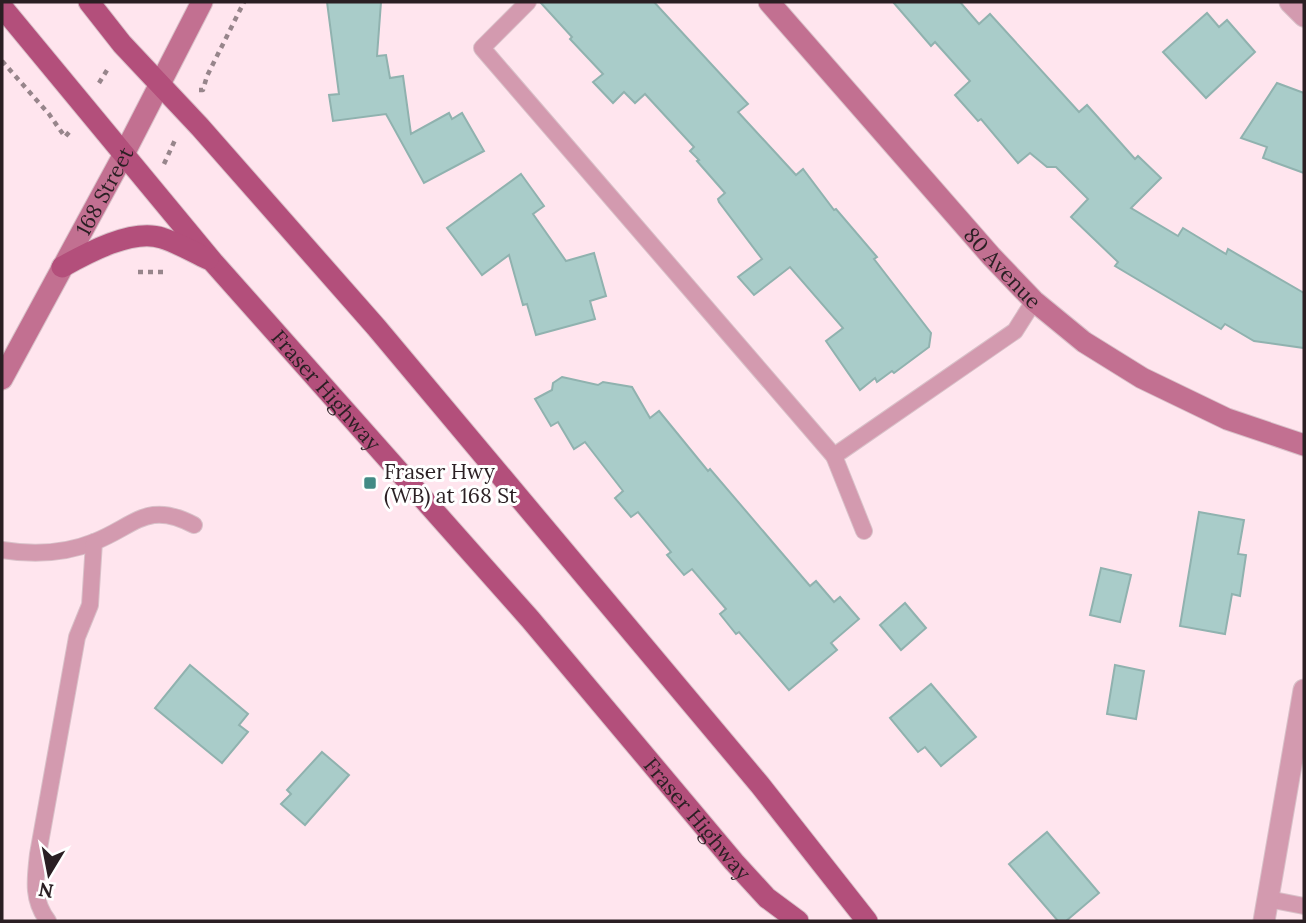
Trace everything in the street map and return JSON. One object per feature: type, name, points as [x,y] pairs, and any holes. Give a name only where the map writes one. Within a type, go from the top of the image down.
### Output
[{"type":"main road","points":[[89,2],[122,44],[188,113],[402,359],[760,785],[867,921]]},
{"type":"main road","name":"Fraser Highway","points":[[2,7],[213,262],[530,619],[734,862],[767,898],[798,921]]},
{"type":"main road","points":[[62,267],[98,248],[136,237],[160,237],[213,262]]},
{"type":"street","name":"168 Street","points":[[2,379],[124,154],[202,2]]},
{"type":"street","name":"80 Avenue","points":[[769,2],[991,256],[1034,301],[1084,342],[1142,378],[1227,419],[1304,445]]},
{"type":"street","points":[[1290,2],[1304,16]]},
{"type":"street","points":[[1264,921],[1304,690]]},
{"type":"lane","points":[[528,2],[482,48],[834,456],[864,531]]},
{"type":"lane","points":[[834,456],[1015,331],[1034,301]]},
{"type":"lane","points":[[2,550],[49,553],[94,542],[151,515],[171,514],[194,524]]},
{"type":"lane","points":[[48,921],[37,902],[35,888],[38,854],[77,637],[90,606],[94,542]]},
{"type":"lane","points":[[1268,899],[1304,906]]},
{"type":"path","points":[[153,187],[188,113],[195,90],[204,90],[207,76],[244,2]]},
{"type":"path","points":[[2,61],[49,114],[65,137],[70,131]]},
{"type":"building","points":[[327,2],[381,2],[377,56],[386,55],[390,78],[403,76],[411,134],[449,113],[452,119],[462,113],[484,151],[424,183],[386,114],[333,121],[329,95],[339,94]]},
{"type":"building","points":[[540,2],[654,2],[748,104],[738,112],[796,175],[803,169],[834,210],[836,209],[877,257],[874,259],[931,333],[929,347],[894,373],[892,371],[877,382],[875,378],[860,390],[826,341],[843,328],[790,267],[754,295],[738,277],[762,259],[719,202],[718,199],[725,193],[690,151],[694,147],[645,94],[635,103],[624,92],[613,103],[593,82],[603,74]]},
{"type":"building","points":[[893,2],[960,2],[979,24],[990,14],[1079,112],[1087,105],[1135,159],[1138,156],[1161,178],[1131,208],[1178,236],[1183,228],[1226,254],[1228,249],[1304,293],[1304,348],[1254,341],[1225,324],[1221,329],[1115,266],[1118,262],[1071,217],[1088,199],[1056,167],[1047,167],[1030,153],[1018,163],[981,119],[978,121],[955,95],[970,81],[935,42],[931,46]]},
{"type":"building","points":[[1207,13],[1219,27],[1227,20],[1255,52],[1206,98],[1163,52]]},
{"type":"building","points":[[1277,83],[1304,93],[1304,173],[1263,158],[1267,147],[1241,138]]},
{"type":"building","points":[[521,174],[544,206],[533,214],[566,261],[594,253],[606,296],[590,301],[595,319],[536,335],[527,304],[523,305],[509,255],[482,275],[447,228]]},
{"type":"building","points":[[562,377],[598,385],[603,382],[632,387],[650,418],[659,411],[810,586],[816,581],[834,602],[840,597],[859,619],[831,643],[837,650],[789,690],[739,632],[736,634],[720,614],[726,609],[692,569],[684,575],[667,555],[671,552],[638,512],[631,517],[615,498],[623,491],[585,442],[574,449],[558,422],[551,426],[535,399],[552,390],[553,383]]},
{"type":"building","points":[[1199,512],[1244,520],[1238,554],[1246,555],[1240,596],[1232,594],[1225,634],[1180,626]]},
{"type":"building","points":[[1101,568],[1131,575],[1120,622],[1090,615]]},
{"type":"building","points":[[905,603],[926,628],[901,650],[880,625]]},
{"type":"building","points":[[190,665],[248,714],[239,725],[248,732],[222,763],[155,708]]},
{"type":"building","points":[[1115,665],[1144,671],[1136,719],[1107,714]]},
{"type":"building","points":[[931,684],[976,737],[941,766],[925,747],[918,752],[890,718]]},
{"type":"building","points":[[322,752],[349,775],[305,825],[281,804],[291,794],[287,790]]},
{"type":"building","points":[[1047,832],[1099,893],[1066,921],[1058,921],[1009,864]]},
{"type":"place","name":"Fraser Hwy (WB) at 168 St","points":[[370,483]]}]
